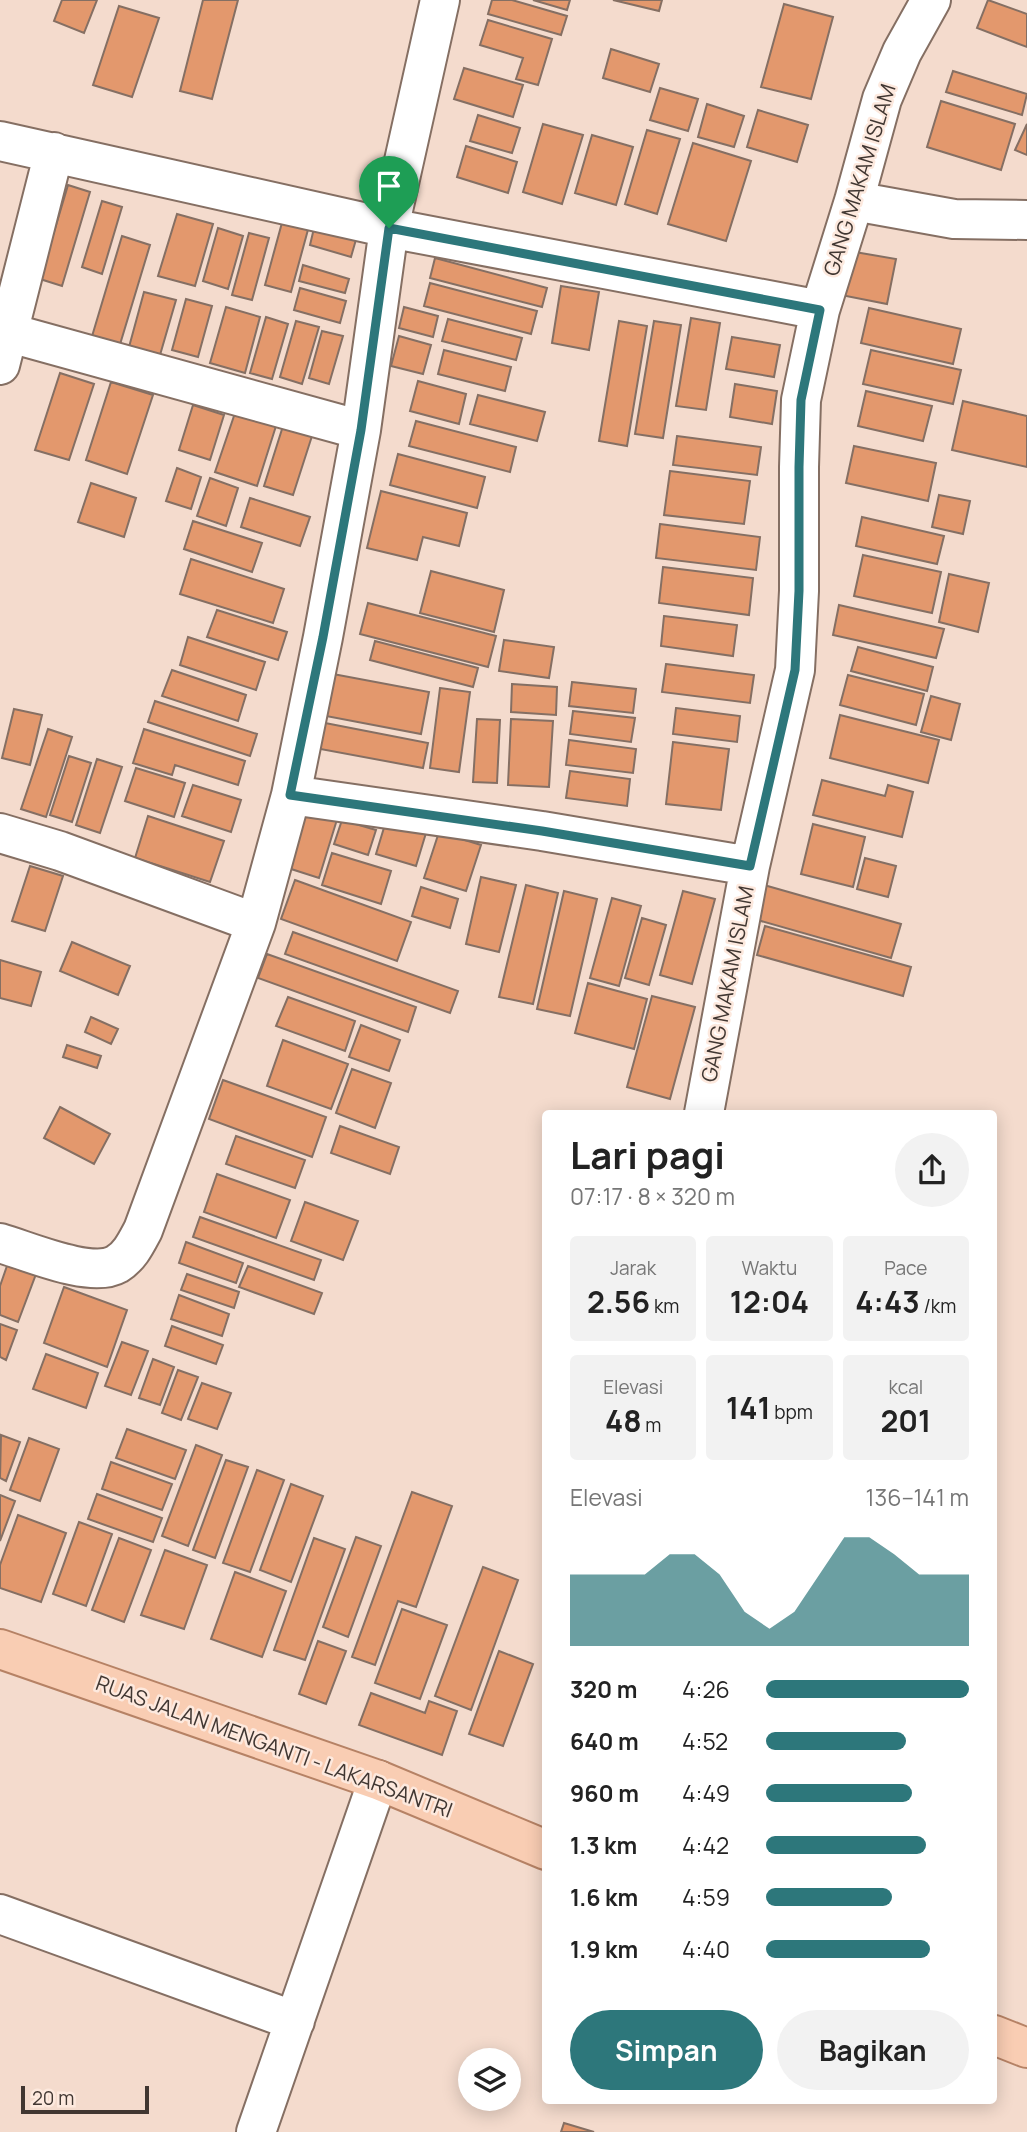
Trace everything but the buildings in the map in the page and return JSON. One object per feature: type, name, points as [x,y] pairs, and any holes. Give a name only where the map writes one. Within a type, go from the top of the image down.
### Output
[{"type":"main road","name":"RUAS JALAN MENGANTI - LAKARSANTRI","points":[[0,1649],[378,1780],[542,1846]]},
{"type":"street","points":[[0,1243],[80,1266],[100,1269],[116,1264],[131,1252],[144,1230],[256,923],[290,795],[323,637],[361,430],[389,228],[440,0]]},
{"type":"street","name":"GANG MAKAM ISLAM","points":[[705,1110],[750,866],[795,670],[799,591],[801,400],[820,310],[882,99],[902,52],[931,0]]},
{"type":"street","points":[[0,141],[389,228],[820,310]]},
{"type":"street","points":[[54,152],[5,349],[361,430]]},
{"type":"street","points":[[854,201],[954,219],[1027,220]]},
{"type":"street","points":[[290,795],[542,831],[750,866]]},
{"type":"street","points":[[0,833],[60,851],[256,923]]},
{"type":"street","points":[[256,2132],[378,1780]]},
{"type":"street","points":[[0,1914],[295,2021]]},
{"type":"route","points":[[389,228],[820,310],[801,400],[799,591],[795,670],[750,866],[542,831],[290,795],[323,637],[361,430],[389,228]]}]
